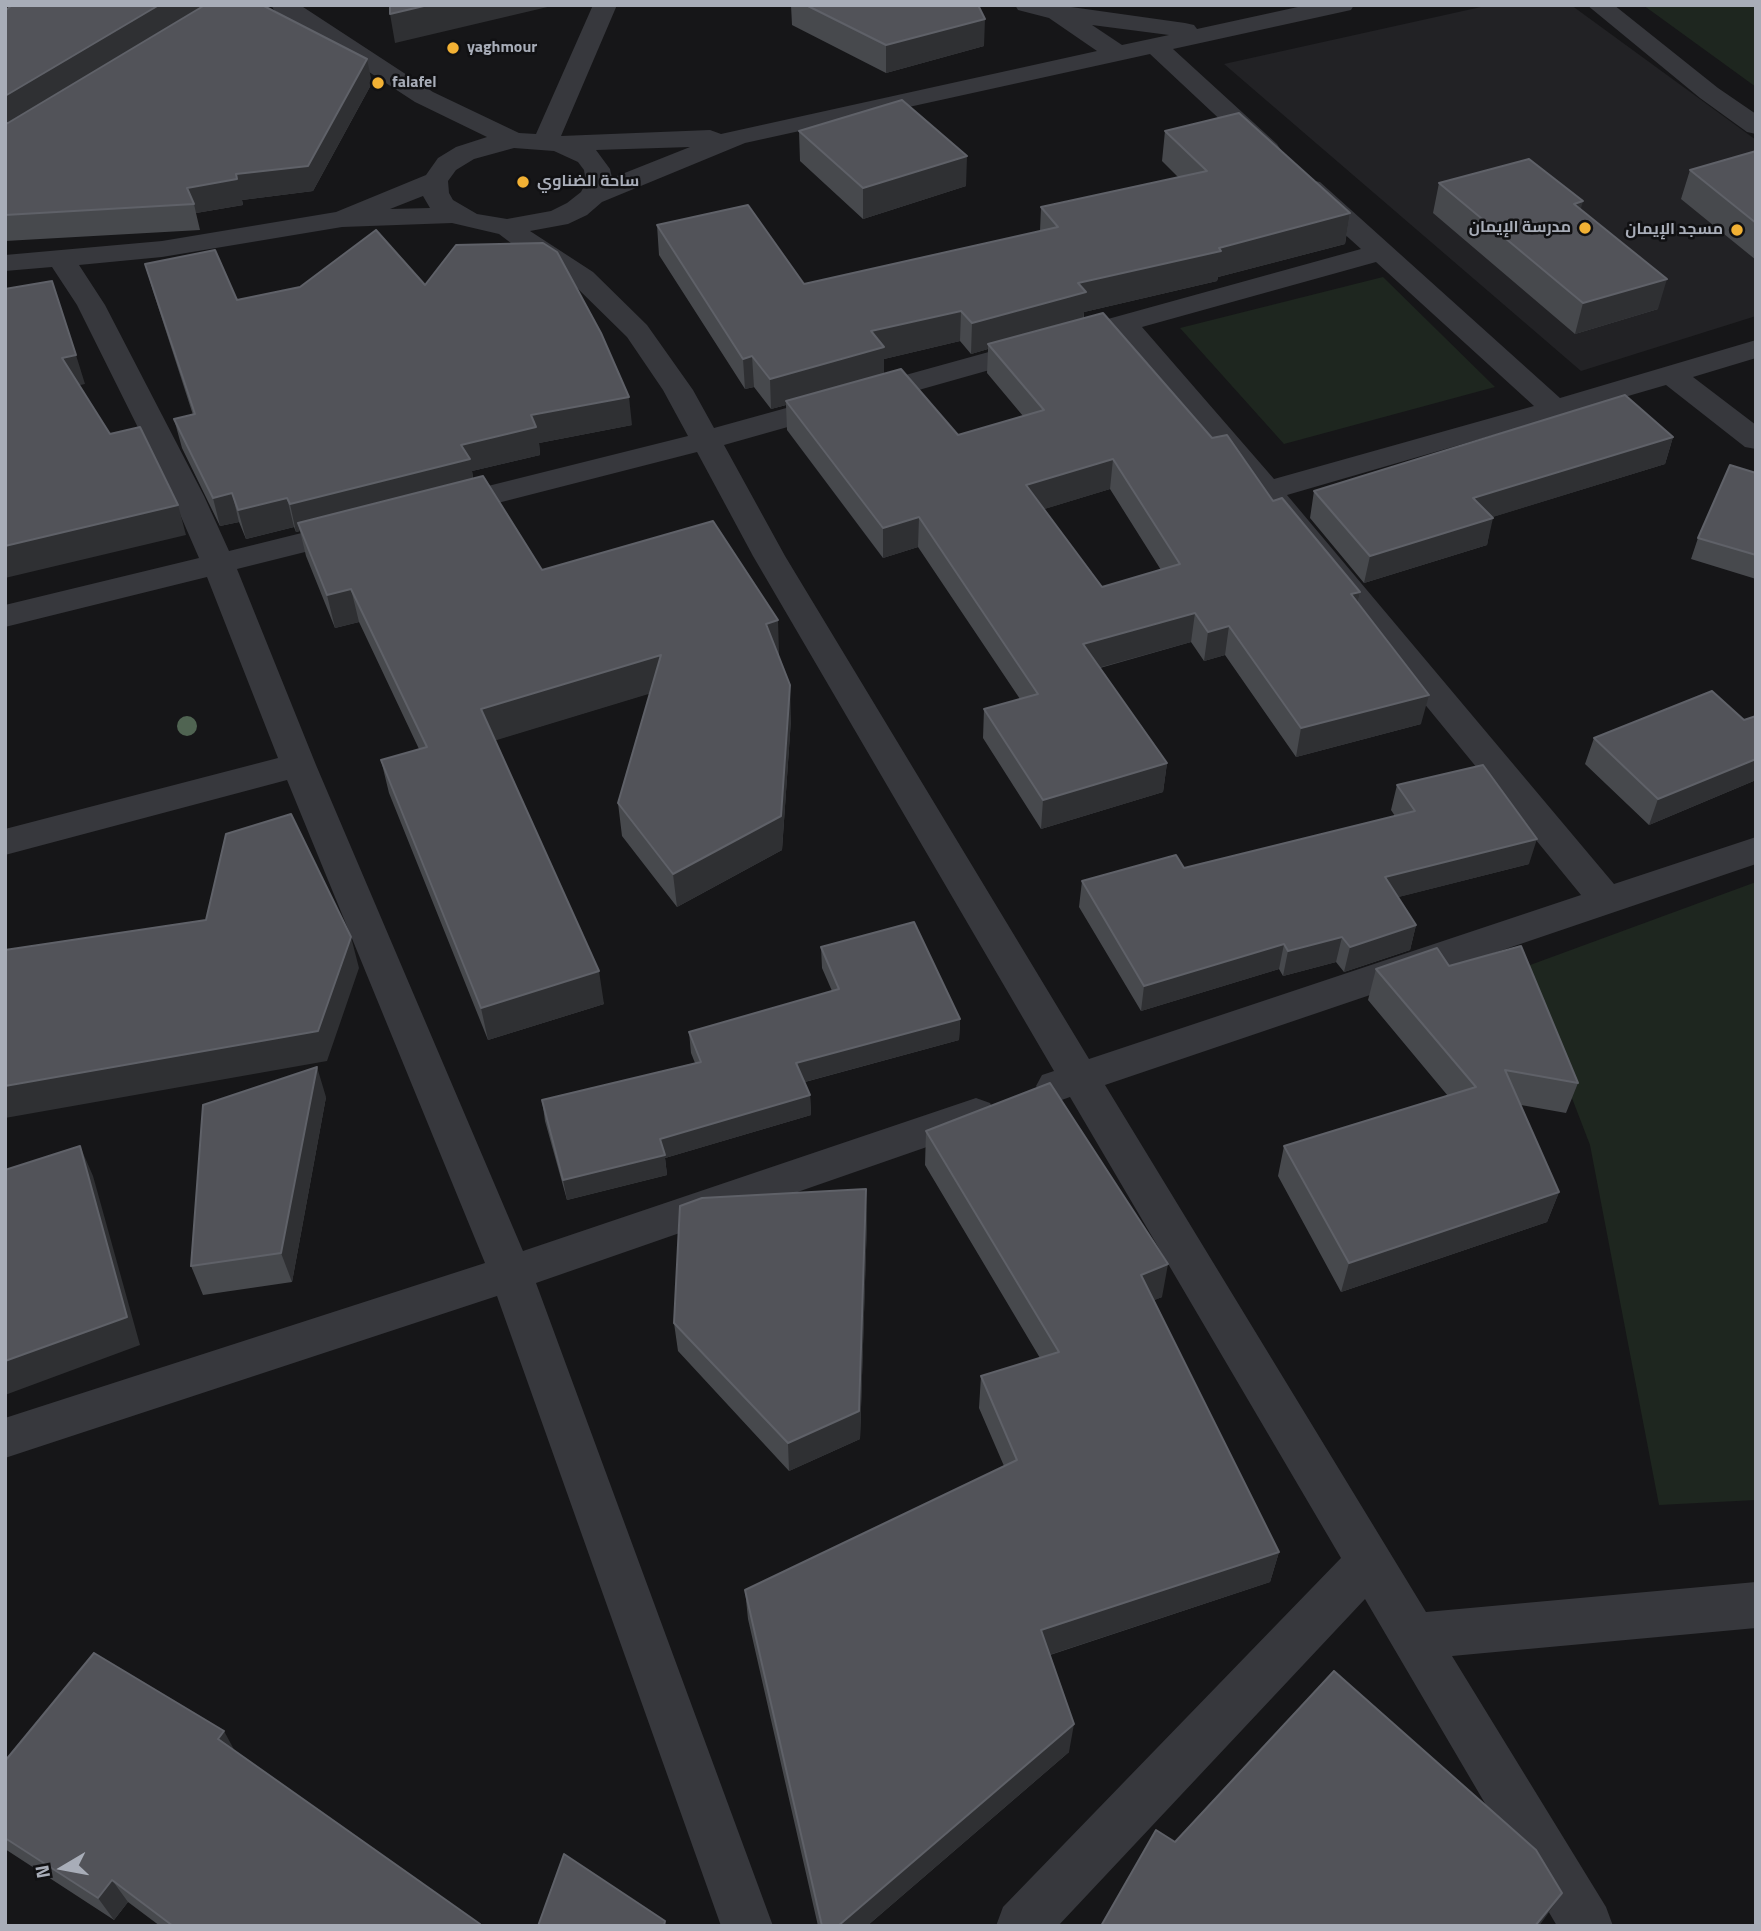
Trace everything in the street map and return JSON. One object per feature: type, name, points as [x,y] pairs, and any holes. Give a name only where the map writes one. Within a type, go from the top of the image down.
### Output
[{"type":"street","points":[[283,5],[424,97],[514,140]]},
{"type":"street","points":[[553,143],[605,5]]},
{"type":"street","points":[[1027,5],[1058,13],[1212,33]]},
{"type":"street","points":[[342,219],[439,154],[464,153],[514,140],[553,143],[737,137],[1342,5]]},
{"type":"street","points":[[1599,5],[1709,93],[1756,126]]},
{"type":"street","points":[[1058,13],[1118,54]]},
{"type":"street","points":[[1155,46],[1555,409]]},
{"type":"street","points":[[424,97],[439,154],[435,193],[442,205],[455,215]]},
{"type":"street","points":[[508,227],[546,256],[737,137]]},
{"type":"street","points":[[553,143],[587,156],[597,169],[598,182],[583,234],[636,331],[707,440],[769,556],[1078,1079],[1370,1560],[1587,1926]]},
{"type":"street","points":[[5,263],[162,249],[342,219],[455,215],[493,226],[535,224],[583,234]]},
{"type":"street","points":[[5,615],[219,565],[707,440],[1380,252]]},
{"type":"street","points":[[61,259],[91,305],[188,496],[219,565],[298,765],[511,1273],[747,1926]]},
{"type":"street","points":[[1122,322],[1267,491],[1606,900]]},
{"type":"street","points":[[1267,491],[1672,376],[1756,349]]},
{"type":"street","points":[[1672,376],[1756,440]]},
{"type":"street","points":[[5,842],[298,765]]},
{"type":"street","points":[[5,1438],[511,1273],[1756,850]]},
{"type":"street","points":[[1022,1926],[1370,1560]]},
{"type":"street","points":[[1415,1636],[1756,1605]]},
{"type":"shaded area","name":"مدرسة الإيمان","points":[[1490,5],[1571,5],[1756,140],[1756,316],[1581,371],[1224,64]]},
{"type":"shaded area","points":[[1643,5],[1756,5],[1756,87]]},
{"type":"shaded area","points":[[1383,277],[1495,387],[1284,444],[1180,328]]},
{"type":"shaded area","points":[[1756,882],[1756,1500],[1659,1505],[1590,1145],[1522,968]]},
{"type":"building","points":[[12,5],[159,5],[5,96],[5,11]]},
{"type":"building","points":[[205,5],[262,5],[367,59],[308,166],[236,174],[237,179],[187,188],[194,204],[5,215],[5,124]]},
{"type":"building","points":[[390,5],[428,5],[390,14]]},
{"type":"building","points":[[806,5],[978,5],[985,19],[886,45]]},
{"type":"building","points":[[902,100],[967,156],[863,188],[799,131]]},
{"type":"building","points":[[1239,113],[1350,213],[1219,248],[1221,251],[1078,283],[1086,292],[972,323],[961,311],[871,331],[884,347],[770,379],[752,356],[743,359],[657,225],[748,205],[804,284],[1058,227],[1041,207],[1207,171],[1165,131]]},
{"type":"building","points":[[1756,151],[1756,223],[1690,170]]},
{"type":"building","points":[[1529,159],[1583,201],[1574,204],[1667,279],[1583,303],[1439,183]]},
{"type":"building","points":[[376,230],[425,285],[456,245],[543,243],[557,252],[601,333],[629,397],[531,415],[536,427],[461,445],[470,459],[290,504],[287,498],[238,510],[232,493],[213,498],[174,419],[195,414],[145,264],[215,250],[237,300],[300,287]]},
{"type":"building","points":[[52,281],[76,355],[62,358],[110,434],[140,427],[178,505],[5,546],[5,289]]},
{"type":"building","points":[[1103,313],[1212,438],[1227,435],[1273,501],[1282,498],[1360,592],[1351,594],[1429,695],[1301,728],[1229,626],[1208,632],[1195,613],[1083,644],[1167,763],[1043,800],[984,709],[1038,694],[919,517],[883,528],[786,401],[901,369],[958,435],[1044,410],[988,344]],"holes":[[[1113,459],[1180,564],[1102,587],[1026,485]]]},
{"type":"building","points":[[1625,395],[1673,437],[1473,498],[1493,518],[1370,556],[1314,491]]},
{"type":"building","points":[[1730,465],[1756,473],[1756,555],[1698,538]]},
{"type":"building","points":[[483,476],[542,570],[713,521],[778,620],[766,624],[790,685],[781,816],[673,874],[618,803],[661,655],[481,709],[599,971],[481,1008],[381,760],[427,747],[351,589],[327,595],[298,523]]},
{"type":"building","points":[[1712,691],[1744,720],[1756,716],[1756,759],[1658,799],[1594,738]]},
{"type":"building","points":[[1483,765],[1537,839],[1385,877],[1416,925],[1350,947],[1342,937],[1288,951],[1284,944],[1144,986],[1082,881],[1176,855],[1184,868],[1415,811],[1397,785]]},
{"type":"building","points":[[291,814],[351,937],[318,1031],[5,1086],[5,950],[206,920],[226,834]]},
{"type":"building","points":[[914,922],[960,1019],[796,1063],[810,1095],[660,1139],[665,1155],[563,1180],[542,1100],[701,1062],[689,1032],[839,989],[821,947]]},
{"type":"building","points":[[1521,946],[1578,1083],[1505,1070],[1559,1192],[1349,1263],[1284,1146],[1476,1087],[1376,969],[1437,948],[1449,966]]},
{"type":"building","points":[[317,1067],[281,1253],[191,1266],[203,1105]]},
{"type":"building","points":[[1050,1083],[1168,1264],[1141,1275],[1279,1552],[1041,1630],[1074,1724],[838,1926],[822,1926],[745,1590],[1017,1460],[981,1376],[1059,1352],[926,1131]]},
{"type":"building","points":[[80,1146],[127,1317],[5,1361],[5,1170]]},
{"type":"building","points":[[866,1189],[859,1411],[788,1443],[674,1323],[680,1206],[702,1198]]},
{"type":"building","points":[[94,1653],[224,1731],[218,1739],[480,1924],[479,1926],[173,1926],[112,1880],[98,1898],[5,1838],[5,1761]]},
{"type":"building","points":[[1334,1671],[1536,1850],[1562,1893],[1535,1926],[1101,1926],[1156,1830],[1175,1842]]},
{"type":"building","points":[[564,1854],[665,1921],[664,1926],[538,1926]]},
{"type":"place","name":"yaghmour","points":[[453,48]]},
{"type":"place","name":"falafel","points":[[378,83]]},
{"type":"place","name":"ساحة الضناوي","points":[[523,182]]},
{"type":"place","name":"مدرسة الإيمان","points":[[1585,228]]},
{"type":"place","name":"مسجد الإيمان","points":[[1737,230]]}]
